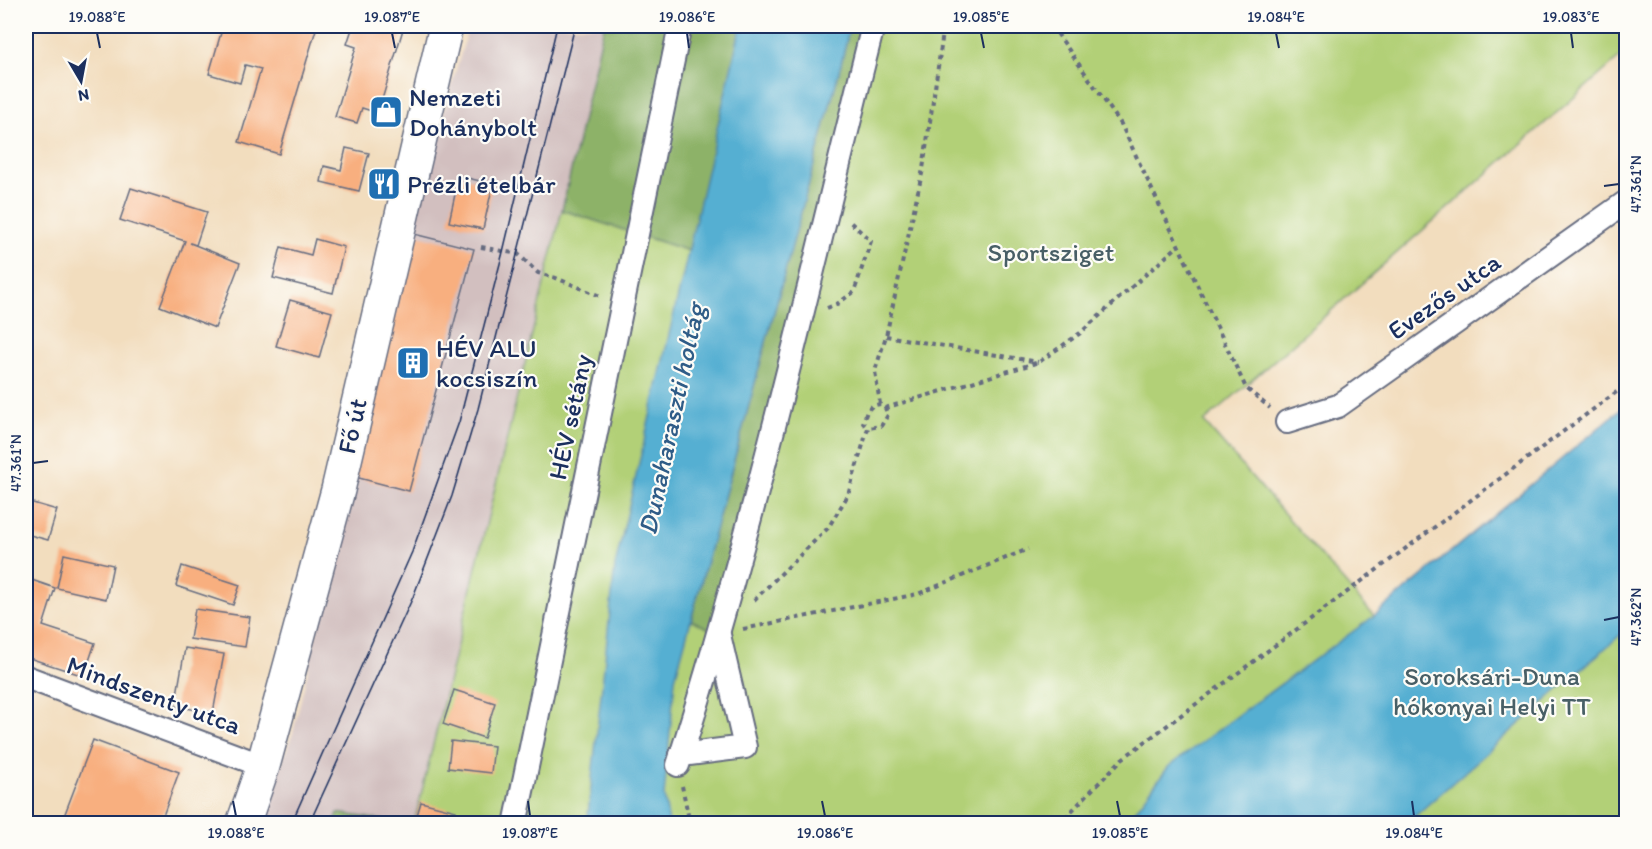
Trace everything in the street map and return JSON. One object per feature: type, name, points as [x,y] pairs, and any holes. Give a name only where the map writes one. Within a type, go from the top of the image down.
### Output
[{"type":"main road","name":"Fő út","points":[[243,824],[263,766],[338,490],[446,26]]},
{"type":"street","name":"HÉV sétány","points":[[516,820],[680,26]]},
{"type":"street","points":[[718,633],[745,747],[680,760],[718,633],[774,424],[873,26]]},
{"type":"street","name":"Evezős utca","points":[[1287,422],[1338,406],[1626,202]]},
{"type":"street","name":"Mindszenty utca","points":[[26,677],[263,766]]},
{"type":"path","points":[[557,26],[567,27]]},
{"type":"path","points":[[868,428],[881,426],[886,422],[888,415],[880,404],[875,371],[886,336],[923,169],[944,26]]},
{"type":"path","points":[[1052,26],[1121,124],[1246,388],[1287,422]]},
{"type":"path","points":[[803,305],[826,308],[837,304],[854,292],[871,241],[828,203]]},
{"type":"path","points":[[885,408],[1039,362],[1079,334],[1179,245]]},
{"type":"path","points":[[481,247],[518,254],[538,273],[622,305]]},
{"type":"path","points":[[886,336],[1039,362]]},
{"type":"path","points":[[1059,824],[1122,759],[1626,385]]},
{"type":"path","points":[[868,428],[863,423],[867,411],[872,406],[880,404]]},
{"type":"path","points":[[752,601],[828,528],[848,495],[868,428]]},
{"type":"path","points":[[718,633],[918,594],[1029,549]]},
{"type":"path","points":[[680,760],[690,824]]},
{"type":"shaded area","points":[[469,26],[604,26],[562,210],[414,823],[398,823],[338,813],[334,823],[259,824],[293,733],[427,170]]},
{"type":"green space","points":[[604,26],[741,26],[689,251],[562,210]]},
{"type":"green space","name":"Sportsziget","points":[[741,26],[850,26],[691,620],[718,633],[873,26],[1626,26],[1626,52],[1204,422],[1374,616],[1626,405],[1626,823],[414,824],[562,210],[689,251]]},
{"type":"green space","points":[[850,26],[873,26],[718,633],[691,620]]},
{"type":"green space","points":[[338,813],[398,823],[334,823]]},
{"type":"water","name":"Dunaharaszti holtág","points":[[741,26],[850,26],[675,679],[664,796],[669,823],[587,824],[615,566]]},
{"type":"water","name":"Soroksári-Duna hókonyai Helyi TT","points":[[1626,405],[1626,630],[1407,823],[1126,823],[1169,766],[1374,616]]},
{"type":"building","points":[[223,26],[317,26],[279,154],[239,142],[261,69],[245,65],[240,83],[209,74]]},
{"type":"building","points":[[353,26],[404,26],[378,113],[362,108],[357,123],[335,117],[356,47],[347,44]]},
{"type":"building","points":[[346,148],[369,153],[359,191],[321,182],[324,166],[341,170]]},
{"type":"building","points":[[459,176],[493,184],[483,229],[449,222]]},
{"type":"building","points":[[131,188],[207,212],[196,245],[190,243],[240,263],[215,328],[160,306],[185,241],[120,220]]},
{"type":"building","name":"HÉV ALU kocsiszín","points":[[414,234],[474,249],[409,491],[355,477]]},
{"type":"building","points":[[315,239],[344,247],[333,293],[273,278],[281,247],[311,255]]},
{"type":"building","points":[[290,300],[332,312],[319,358],[276,346]]},
{"type":"building","points":[[26,501],[57,510],[48,540],[26,534]]},
{"type":"building","points":[[64,554],[113,565],[106,599],[57,588]]},
{"type":"building","points":[[182,566],[240,585],[233,605],[176,586]]},
{"type":"building","points":[[26,578],[55,588],[43,626],[95,643],[84,676],[26,657]]},
{"type":"building","points":[[195,609],[250,617],[245,647],[190,639]]},
{"type":"building","points":[[185,648],[224,654],[213,713],[175,706]]},
{"type":"building","points":[[454,690],[495,703],[484,738],[443,724]]},
{"type":"building","points":[[93,740],[179,772],[160,824],[61,824]]},
{"type":"building","points":[[451,741],[494,746],[491,773],[448,768]]},
{"type":"building","points":[[421,802],[456,811],[452,824],[415,822]]},
{"type":"tram line","points":[[291,824],[412,552],[459,422],[503,252],[557,26]]},
{"type":"tram line","points":[[309,824],[413,597],[452,496],[478,409],[575,26]]},
{"type":"place","name":"Nemzeti Dohánybolt","points":[[386,112]]},
{"type":"place","name":"Prézli ételbár","points":[[384,184]]},
{"type":"place","name":"HÉV ALU kocsiszín","points":[[413,363]]}]
